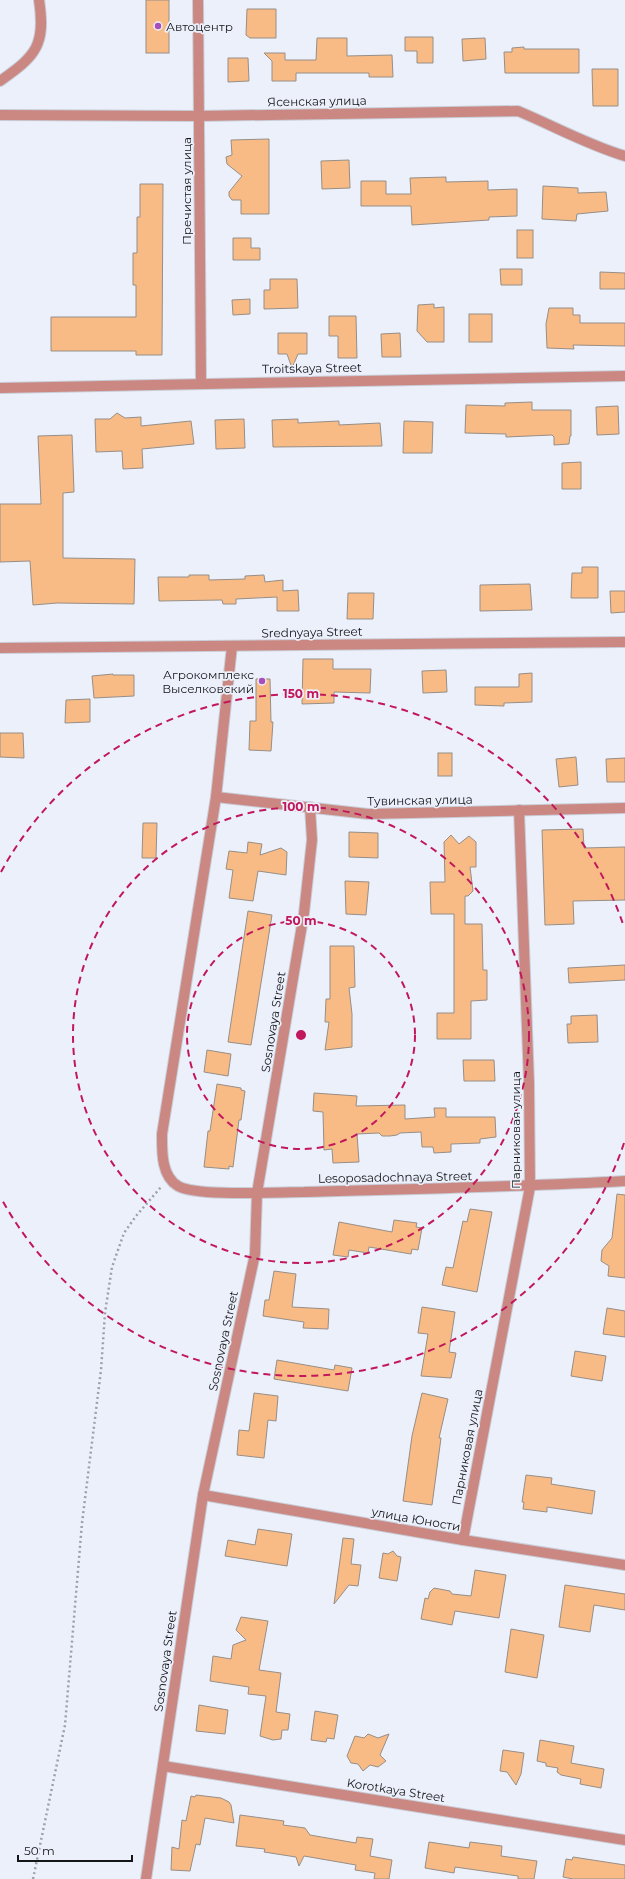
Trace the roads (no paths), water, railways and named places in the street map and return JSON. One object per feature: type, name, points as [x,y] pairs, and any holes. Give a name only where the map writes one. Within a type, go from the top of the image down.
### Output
[{"type":"street","points":[[0,81],[22,66],[37,48],[42,22],[39,0]]},
{"type":"street","name":"Пречистая улица","points":[[198,0],[201,383]]},
{"type":"street","name":"Ясенская улица","points":[[0,115],[199,116],[518,111],[602,149],[625,156]]},
{"type":"street","name":"Troitskaya Street","points":[[0,388],[625,376]]},
{"type":"street","name":"Srednyaya Street","points":[[0,648],[625,642]]},
{"type":"street","points":[[216,797],[232,646]]},
{"type":"street","name":"Тувинская улица","points":[[216,797],[368,814],[625,808]]},
{"type":"street","name":"Lesoposadochnaya Street","points":[[216,797],[162,1134],[161,1155],[169,1178],[176,1185],[188,1191],[257,1193],[530,1187],[625,1181]]},
{"type":"street","name":"Sosnovaya Street","points":[[146,1879],[203,1495],[255,1254],[257,1193],[304,913],[312,840],[310,807]]},
{"type":"street","name":"Парниковая улица","points":[[463,1540],[530,1187],[529,1083],[519,810]]},
{"type":"street","name":"улица Юности","points":[[203,1495],[463,1540],[625,1565]]},
{"type":"street","name":"Korotkaya Street","points":[[163,1766],[625,1840]]},
{"type":"place","name":"Автоцентр","points":[[158,26]]},
{"type":"place","name":"Агрокомплекс Выселковский","points":[[262,681]]}]
